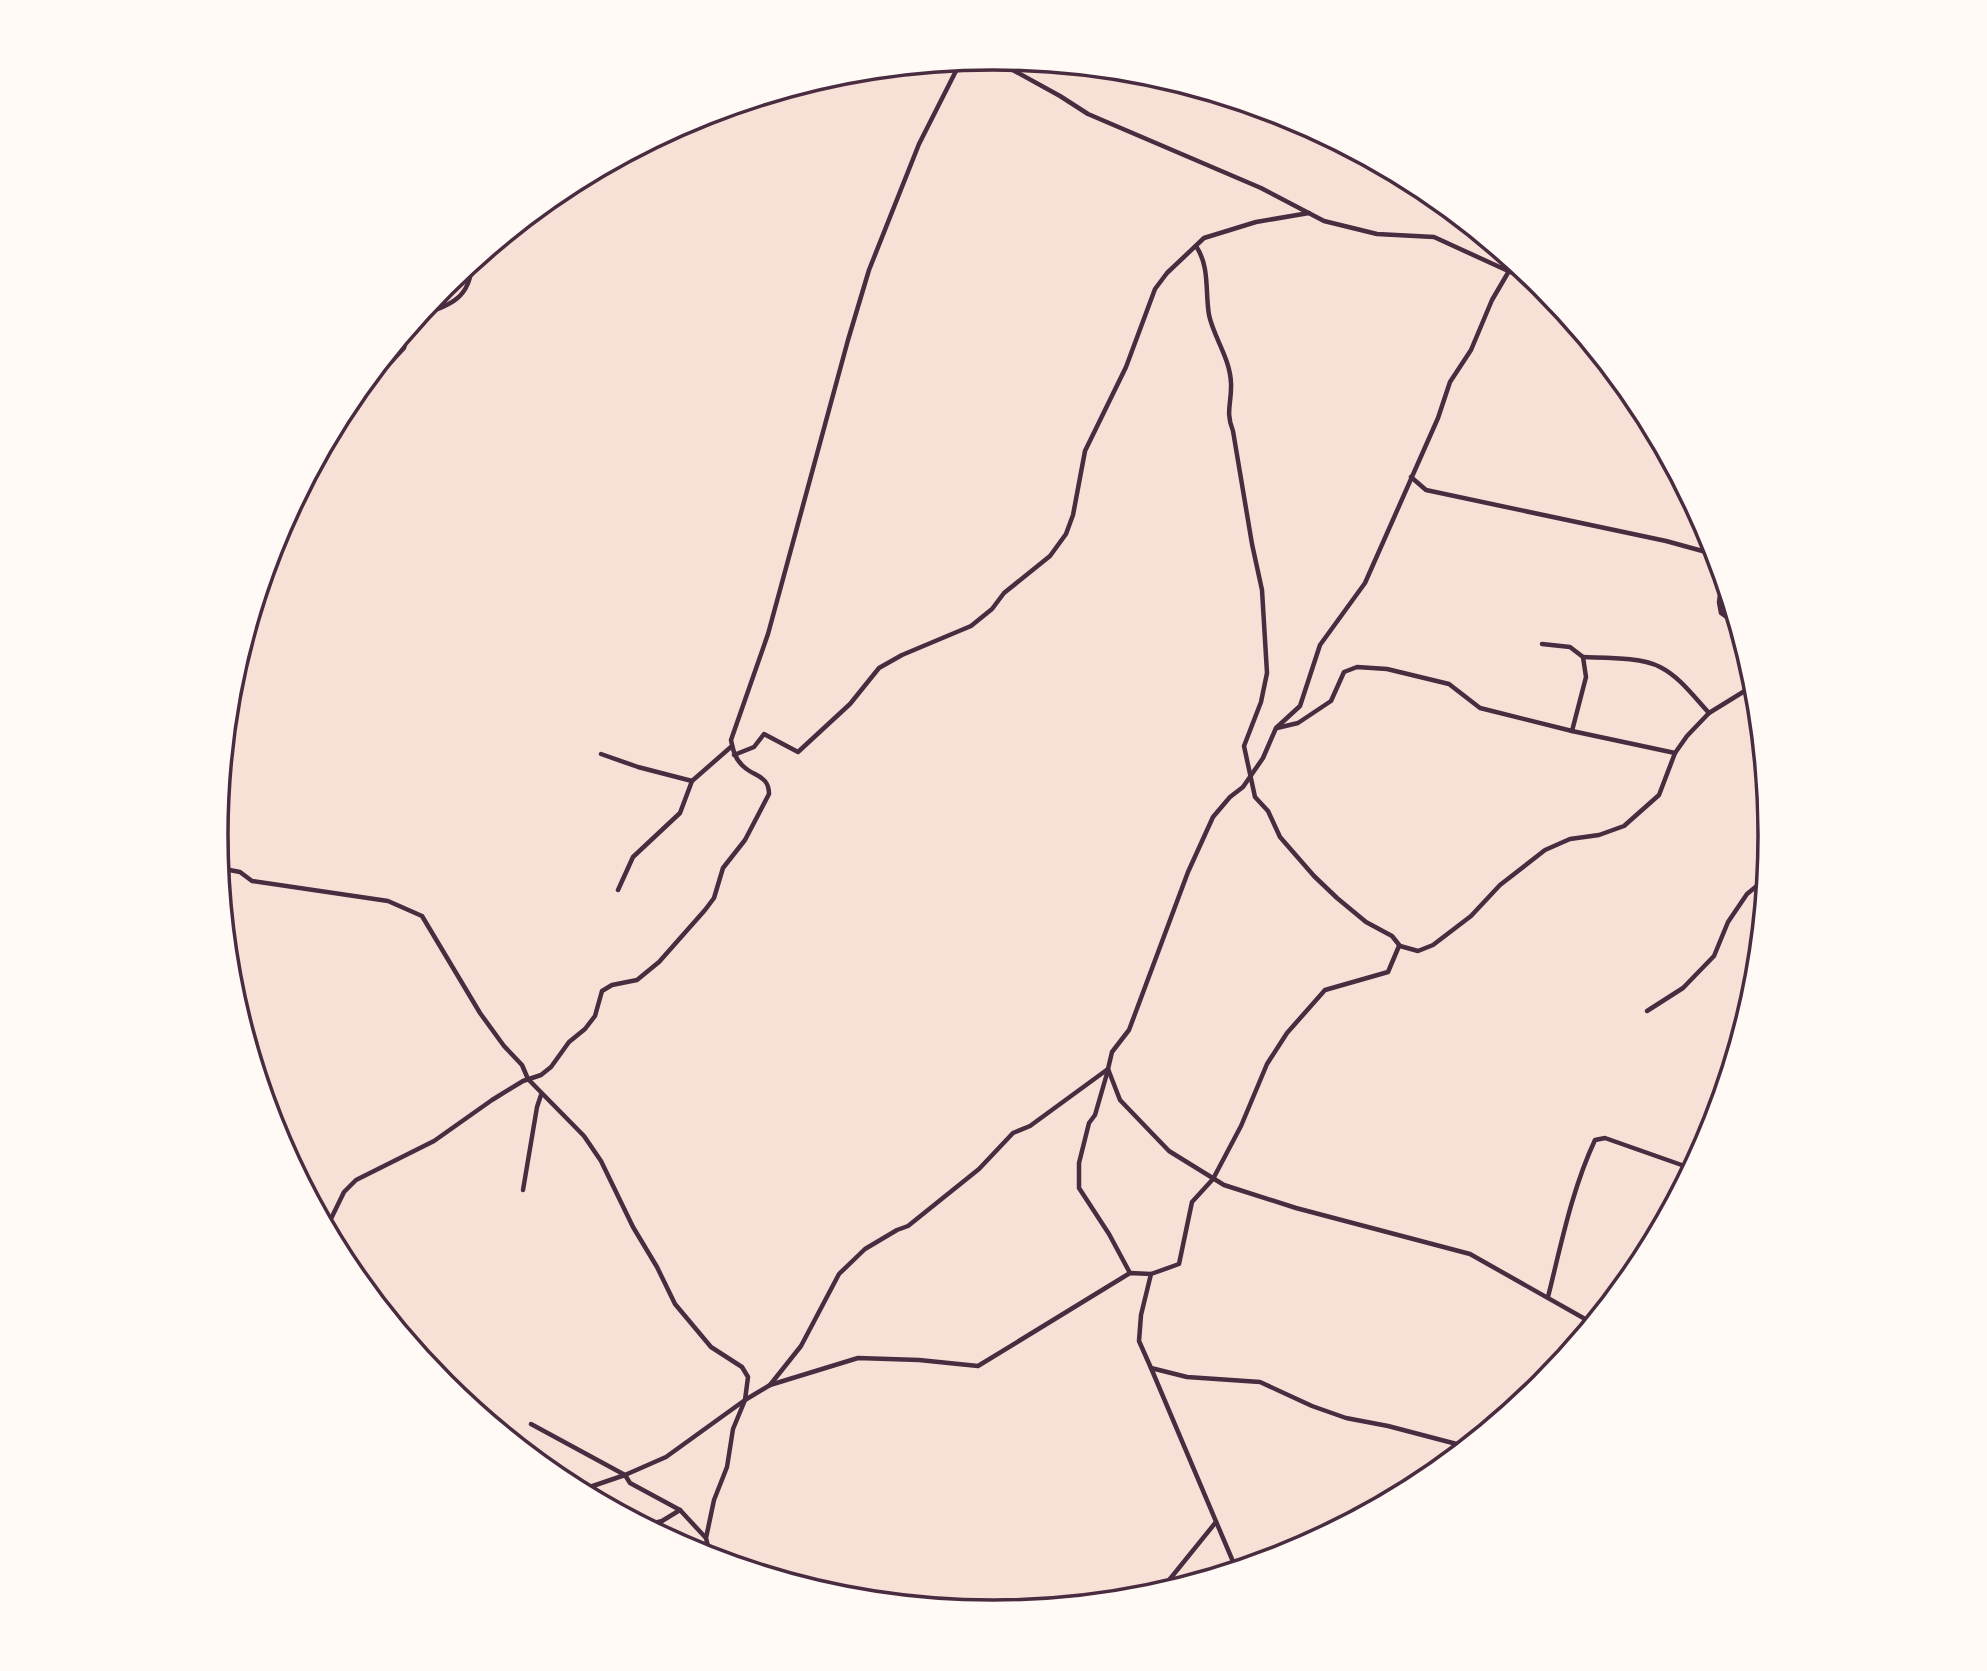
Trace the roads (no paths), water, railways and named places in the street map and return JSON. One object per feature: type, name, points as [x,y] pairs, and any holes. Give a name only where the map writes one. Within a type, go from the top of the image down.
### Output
[{"type":"street","points":[[331,1218],[344,1192],[356,1180],[434,1141],[492,1100],[528,1079],[541,1075],[551,1067],[569,1042],[585,1029],[595,1016],[602,991],[612,985],[637,980],[659,962],[715,898],[723,867],[745,840],[769,794],[769,786],[764,778],[743,767],[734,755],[731,740],[768,634],[869,270],[919,144],[956,71]]},
{"type":"street","points":[[1014,71],[1088,114],[1261,188],[1324,221],[1377,234],[1434,237],[1512,273]]},
{"type":"street","points":[[734,755],[754,747],[764,734],[798,752],[850,704],[880,668],[902,655],[971,626],[992,609],[1004,593],[1050,556],[1066,534],[1073,515],[1085,451],[1126,367],[1155,289],[1167,273],[1204,238],[1243,226],[1309,213]]},
{"type":"street","points":[[1196,246],[1207,274],[1210,318],[1229,372],[1231,383],[1228,418],[1233,431],[1262,590],[1267,673],[1261,702],[1244,746],[1255,797],[1268,811],[1280,837],[1305,866],[1366,922],[1392,936],[1400,946],[1418,951],[1433,945],[1471,916],[1500,885],[1545,850],[1570,839],[1599,835],[1624,826],[1659,795],[1675,753],[1709,713],[1745,691]]},
{"type":"street","points":[[1130,1273],[1079,1188],[1079,1163],[1112,1052],[1129,1030],[1188,872],[1213,817],[1230,797],[1243,787],[1263,758],[1276,728],[1300,706],[1320,645],[1365,583],[1438,418],[1450,382],[1471,350],[1492,300],[1508,271]]},
{"type":"street","points":[[438,309],[457,298],[471,276]]},
{"type":"street","points":[[1411,477],[1426,491],[1666,541],[1704,551]]},
{"type":"street","points":[[1720,595],[1721,614],[1727,618]]},
{"type":"street","points":[[1542,645],[1570,647],[1583,657],[1631,660],[1659,666],[1678,680],[1709,713]]},
{"type":"street","points":[[1572,731],[1586,677],[1583,657]]},
{"type":"street","points":[[1276,728],[1298,723],[1331,701],[1344,672],[1357,667],[1387,669],[1449,684],[1480,708],[1675,753]]},
{"type":"street","points":[[618,890],[633,857],[680,813],[692,781],[732,745]]},
{"type":"street","points":[[601,754],[692,781]]},
{"type":"street","points":[[229,871],[240,873],[253,881],[388,901],[422,916],[480,1013],[522,1065],[528,1079],[584,1136],[620,1196],[633,1227],[675,1304],[711,1347],[742,1367],[748,1377],[745,1400],[733,1429],[727,1467],[714,1500],[706,1538],[708,1546]]},
{"type":"street","points":[[1647,1011],[1683,988],[1714,956],[1728,922],[1747,894],[1757,886]]},
{"type":"street","points":[[592,1486],[666,1457],[770,1385],[858,1358],[978,1366],[1130,1273],[1151,1274],[1179,1264],[1192,1202],[1213,1179],[1241,1126],[1267,1065],[1287,1033],[1325,990],[1388,972],[1400,946]]},
{"type":"street","points":[[1108,1069],[1120,1100],[1136,1118],[1169,1151],[1224,1185],[1296,1208],[1470,1254],[1586,1319]]},
{"type":"street","points":[[770,1385],[801,1346],[839,1274],[866,1249],[908,1226],[979,1169],[1013,1133],[1030,1126],[1108,1069]]},
{"type":"street","points":[[523,1190],[541,1094]]},
{"type":"street","points":[[1548,1297],[1586,1158],[1595,1140],[1605,1138],[1684,1166]]},
{"type":"street","points":[[1151,1274],[1141,1315],[1139,1341],[1234,1562]]},
{"type":"street","points":[[1151,1368],[1187,1377],[1259,1382],[1346,1418],[1458,1444]]},
{"type":"street","points":[[531,1424],[625,1475],[630,1483],[680,1510],[706,1538]]},
{"type":"street","points":[[656,1523],[680,1510]]},
{"type":"street","points":[[1169,1580],[1217,1521]]}]
